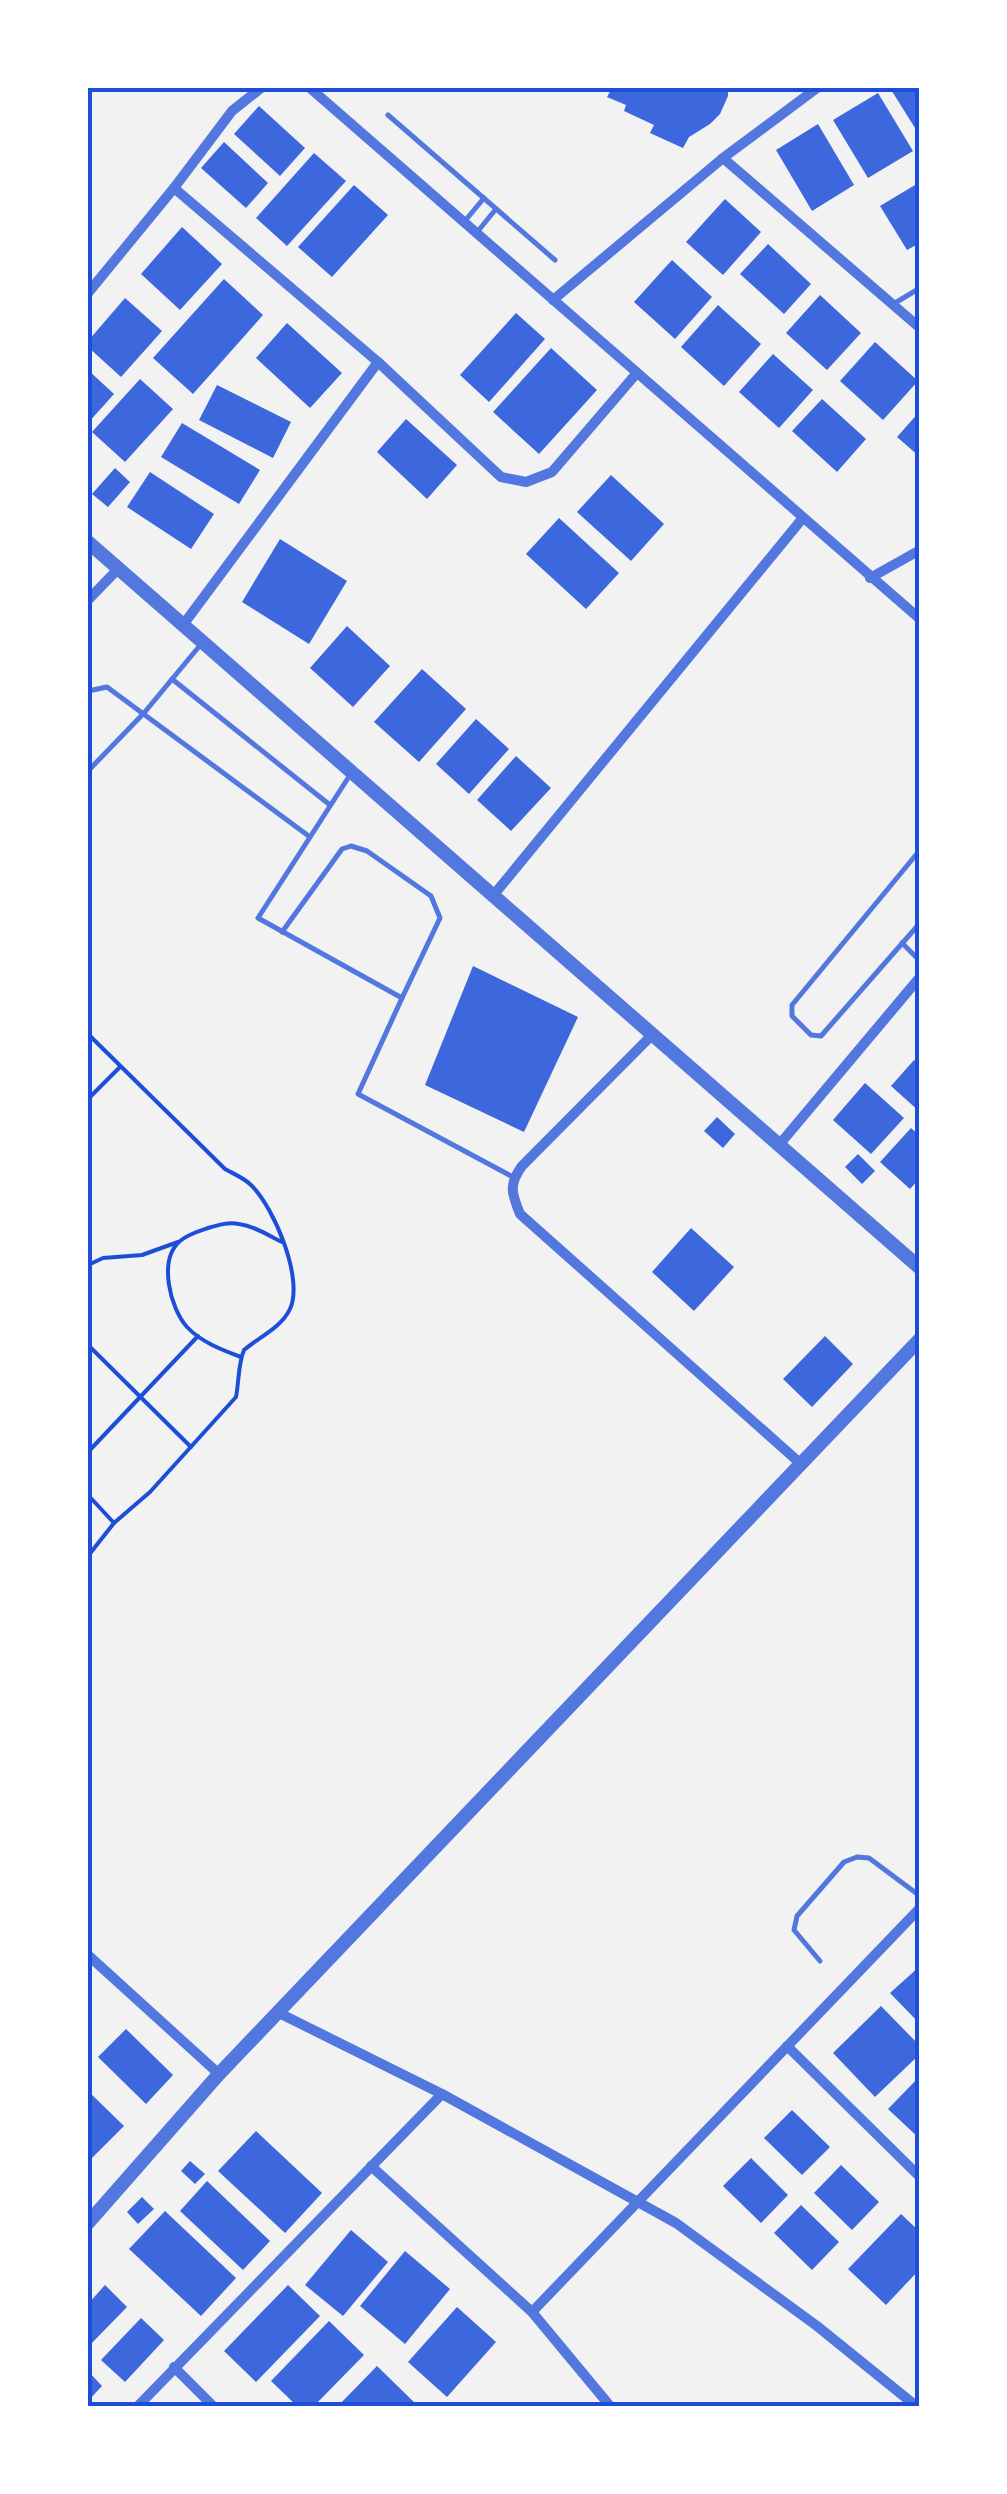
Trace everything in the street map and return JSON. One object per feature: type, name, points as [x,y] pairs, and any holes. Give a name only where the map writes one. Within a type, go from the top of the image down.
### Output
[{"type":"street","points":[[88,293],[232,111],[261,88]]},
{"type":"street","points":[[553,300],[722,158],[817,88]]},
{"type":"street","points":[[317,90],[636,374],[920,619]]},
{"type":"street","points":[[722,158],[920,328]]},
{"type":"street","points":[[174,188],[378,362],[502,478],[526,482],[552,472],[636,374]]},
{"type":"street","points":[[182,625],[378,362]]},
{"type":"street","points":[[492,896],[802,519]]},
{"type":"street","points":[[88,542],[920,1268]]},
{"type":"street","points":[[870,578],[920,550]]},
{"type":"street","points":[[88,600],[118,569]]},
{"type":"street","points":[[779,1145],[920,977]]},
{"type":"street","points":[[652,1034],[514,1178],[512,1195],[520,1214],[801,1464]]},
{"type":"street","points":[[88,2223],[219,2074],[920,1338]]},
{"type":"street","points":[[532,2312],[920,1908]]},
{"type":"street","points":[[88,1955],[219,2074]]},
{"type":"street","points":[[279,2014],[442,2094],[676,2222],[916,2406]]},
{"type":"street","points":[[787,2046],[920,2177]]},
{"type":"street","points":[[138,2406],[442,2094]]},
{"type":"street","points":[[370,2166],[532,2312],[610,2406]]},
{"type":"street","points":[[174,2368],[213,2406]]},
{"type":"lane","points":[[388,115],[555,260]]},
{"type":"lane","points":[[464,222],[484,198]]},
{"type":"lane","points":[[476,233],[496,210]]},
{"type":"lane","points":[[893,305],[920,288]]},
{"type":"lane","points":[[88,771],[144,713],[202,643]]},
{"type":"lane","points":[[172,679],[330,804]]},
{"type":"lane","points":[[88,691],[107,687],[310,837]]},
{"type":"lane","points":[[351,772],[258,918],[402,998]]},
{"type":"lane","points":[[282,932],[342,849],[351,846],[367,851],[432,896],[440,918],[358,1094],[514,1178]]},
{"type":"lane","points":[[920,850],[792,1004],[792,1016],[811,1035],[821,1036],[920,922]]},
{"type":"lane","points":[[902,943],[920,961]]},
{"type":"lane","points":[[820,1961],[794,1930],[797,1916],[844,1862],[869,1858],[920,1896]]},
{"type":"path","points":[[88,1034],[224,1169],[252,1185],[272,1214],[294,1283],[291,1306],[280,1322],[244,1350],[236,1398],[150,1492],[114,1523],[88,1556]]},
{"type":"path","points":[[88,1099],[120,1066]]},
{"type":"path","points":[[88,1265],[104,1258],[142,1255],[195,1232],[229,1223],[252,1228],[282,1242]]},
{"type":"path","points":[[179,1242],[174,1248],[168,1278],[170,1292],[186,1326],[206,1342],[241,1357]]},
{"type":"path","points":[[88,1452],[198,1336]]},
{"type":"path","points":[[88,1345],[191,1447]]},
{"type":"path","points":[[88,1495],[114,1523]]},
{"type":"building","points":[[612,88],[728,88],[728,96],[720,114],[689,137],[683,148],[650,133],[654,125],[624,111],[626,105],[607,97]]},
{"type":"building","points":[[890,88],[920,88],[920,136]]},
{"type":"building","points":[[878,93],[913,151],[868,178],[833,120]]},
{"type":"building","points":[[259,106],[305,148],[280,176],[234,134]]},
{"type":"building","points":[[818,124],[854,185],[812,211],[776,150]]},
{"type":"building","points":[[224,142],[268,183],[246,208],[201,168]]},
{"type":"building","points":[[314,153],[346,181],[287,246],[256,218]]},
{"type":"building","points":[[920,182],[920,243],[907,250],[880,206]]},
{"type":"building","points":[[354,185],[388,215],[332,277],[298,247]]},
{"type":"building","points":[[725,199],[761,232],[723,275],[686,242]]},
{"type":"building","points":[[182,227],[222,264],[180,310],[141,274]]},
{"type":"building","points":[[768,244],[811,284],[784,314],[740,274]]},
{"type":"building","points":[[672,260],[712,297],[675,339],[634,302]]},
{"type":"building","points":[[224,279],[263,315],[193,394],[153,358]]},
{"type":"building","points":[[820,295],[861,333],[827,370],[786,333]]},
{"type":"building","points":[[125,298],[162,331],[121,377],[88,347],[88,341]]},
{"type":"building","points":[[718,305],[761,344],[724,386],[681,347]]},
{"type":"building","points":[[516,313],[545,339],[489,402],[460,375]]},
{"type":"building","points":[[287,323],[342,373],[310,408],[256,358]]},
{"type":"building","points":[[875,342],[918,381],[883,420],[840,381]]},
{"type":"building","points":[[551,348],[597,390],[539,454],[493,412]]},
{"type":"building","points":[[773,354],[813,390],[779,428],[739,392]]},
{"type":"building","points":[[88,370],[114,394],[88,423]]},
{"type":"building","points":[[140,379],[173,409],[125,462],[92,432]]},
{"type":"building","points":[[217,385],[291,422],[273,458],[199,420]]},
{"type":"building","points":[[822,399],[866,439],[837,472],[792,431]]},
{"type":"building","points":[[920,411],[920,457],[897,437]]},
{"type":"building","points":[[406,419],[457,465],[427,499],[377,452]]},
{"type":"building","points":[[182,423],[260,470],[239,504],[161,457]]},
{"type":"building","points":[[115,468],[130,482],[108,507],[92,494]]},
{"type":"building","points":[[150,472],[214,514],[191,549],[127,507]]},
{"type":"building","points":[[611,475],[664,524],[631,561],[577,512]]},
{"type":"building","points":[[559,518],[619,573],[586,609],[526,554]]},
{"type":"building","points":[[280,539],[347,581],[309,644],[242,602]]},
{"type":"building","points":[[347,626],[390,666],[353,707],[310,668]]},
{"type":"building","points":[[422,669],[466,709],[419,762],[374,722]]},
{"type":"building","points":[[476,719],[509,749],[469,794],[436,764]]},
{"type":"building","points":[[516,756],[551,788],[511,831],[477,800]]},
{"type":"building","points":[[473,966],[578,1017],[524,1132],[425,1085]]},
{"type":"building","points":[[914,1060],[920,1065],[920,1112],[891,1086]]},
{"type":"building","points":[[865,1083],[904,1118],[871,1154],[833,1120]]},
{"type":"building","points":[[717,1117],[735,1134],[723,1148],[704,1131]]},
{"type":"building","points":[[911,1128],[920,1136],[920,1178],[910,1189],[880,1162]]},
{"type":"building","points":[[858,1154],[875,1171],[862,1184],[845,1167]]},
{"type":"building","points":[[691,1228],[734,1267],[694,1311],[652,1272]]},
{"type":"building","points":[[825,1336],[853,1364],[812,1407],[783,1379]]},
{"type":"building","points":[[920,1966],[920,2024],[890,1993]]},
{"type":"building","points":[[881,2006],[920,2046],[920,2054],[875,2097],[833,2053]]},
{"type":"building","points":[[126,2029],[173,2075],[146,2104],[98,2057]]},
{"type":"building","points":[[920,2076],[920,2139],[888,2109]]},
{"type":"building","points":[[88,2091],[124,2126],[91,2159],[88,2155]]},
{"type":"building","points":[[792,2110],[830,2147],[802,2175],[764,2138]]},
{"type":"building","points":[[256,2131],[322,2193],[285,2233],[218,2171]]},
{"type":"building","points":[[751,2158],[788,2195],[761,2223],[723,2186]]},
{"type":"building","points":[[190,2161],[205,2174],[195,2184],[181,2171]]},
{"type":"building","points":[[841,2165],[879,2202],[852,2230],[814,2193]]},
{"type":"building","points":[[207,2181],[270,2241],[243,2270],[180,2211]]},
{"type":"building","points":[[142,2197],[154,2209],[138,2224],[127,2212]]},
{"type":"building","points":[[801,2205],[839,2242],[812,2270],[774,2233]]},
{"type":"building","points":[[165,2211],[236,2278],[201,2316],[129,2249]]},
{"type":"building","points":[[901,2214],[920,2232],[920,2269],[886,2305],[848,2269]]},
{"type":"building","points":[[351,2230],[388,2262],[343,2316],[305,2285]]},
{"type":"building","points":[[405,2251],[450,2289],[405,2344],[360,2306]]},
{"type":"building","points":[[105,2285],[127,2307],[88,2347],[88,2304]]},
{"type":"building","points":[[288,2285],[320,2316],[256,2382],[224,2351]]},
{"type":"building","points":[[457,2307],[496,2342],[447,2397],[408,2362]]},
{"type":"building","points":[[141,2318],[164,2340],[125,2382],[101,2360]]},
{"type":"building","points":[[329,2321],[364,2355],[314,2406],[297,2406],[271,2381]]},
{"type":"building","points":[[377,2366],[418,2406],[338,2406]]},
{"type":"building","points":[[88,2371],[102,2386],[88,2401]]}]
